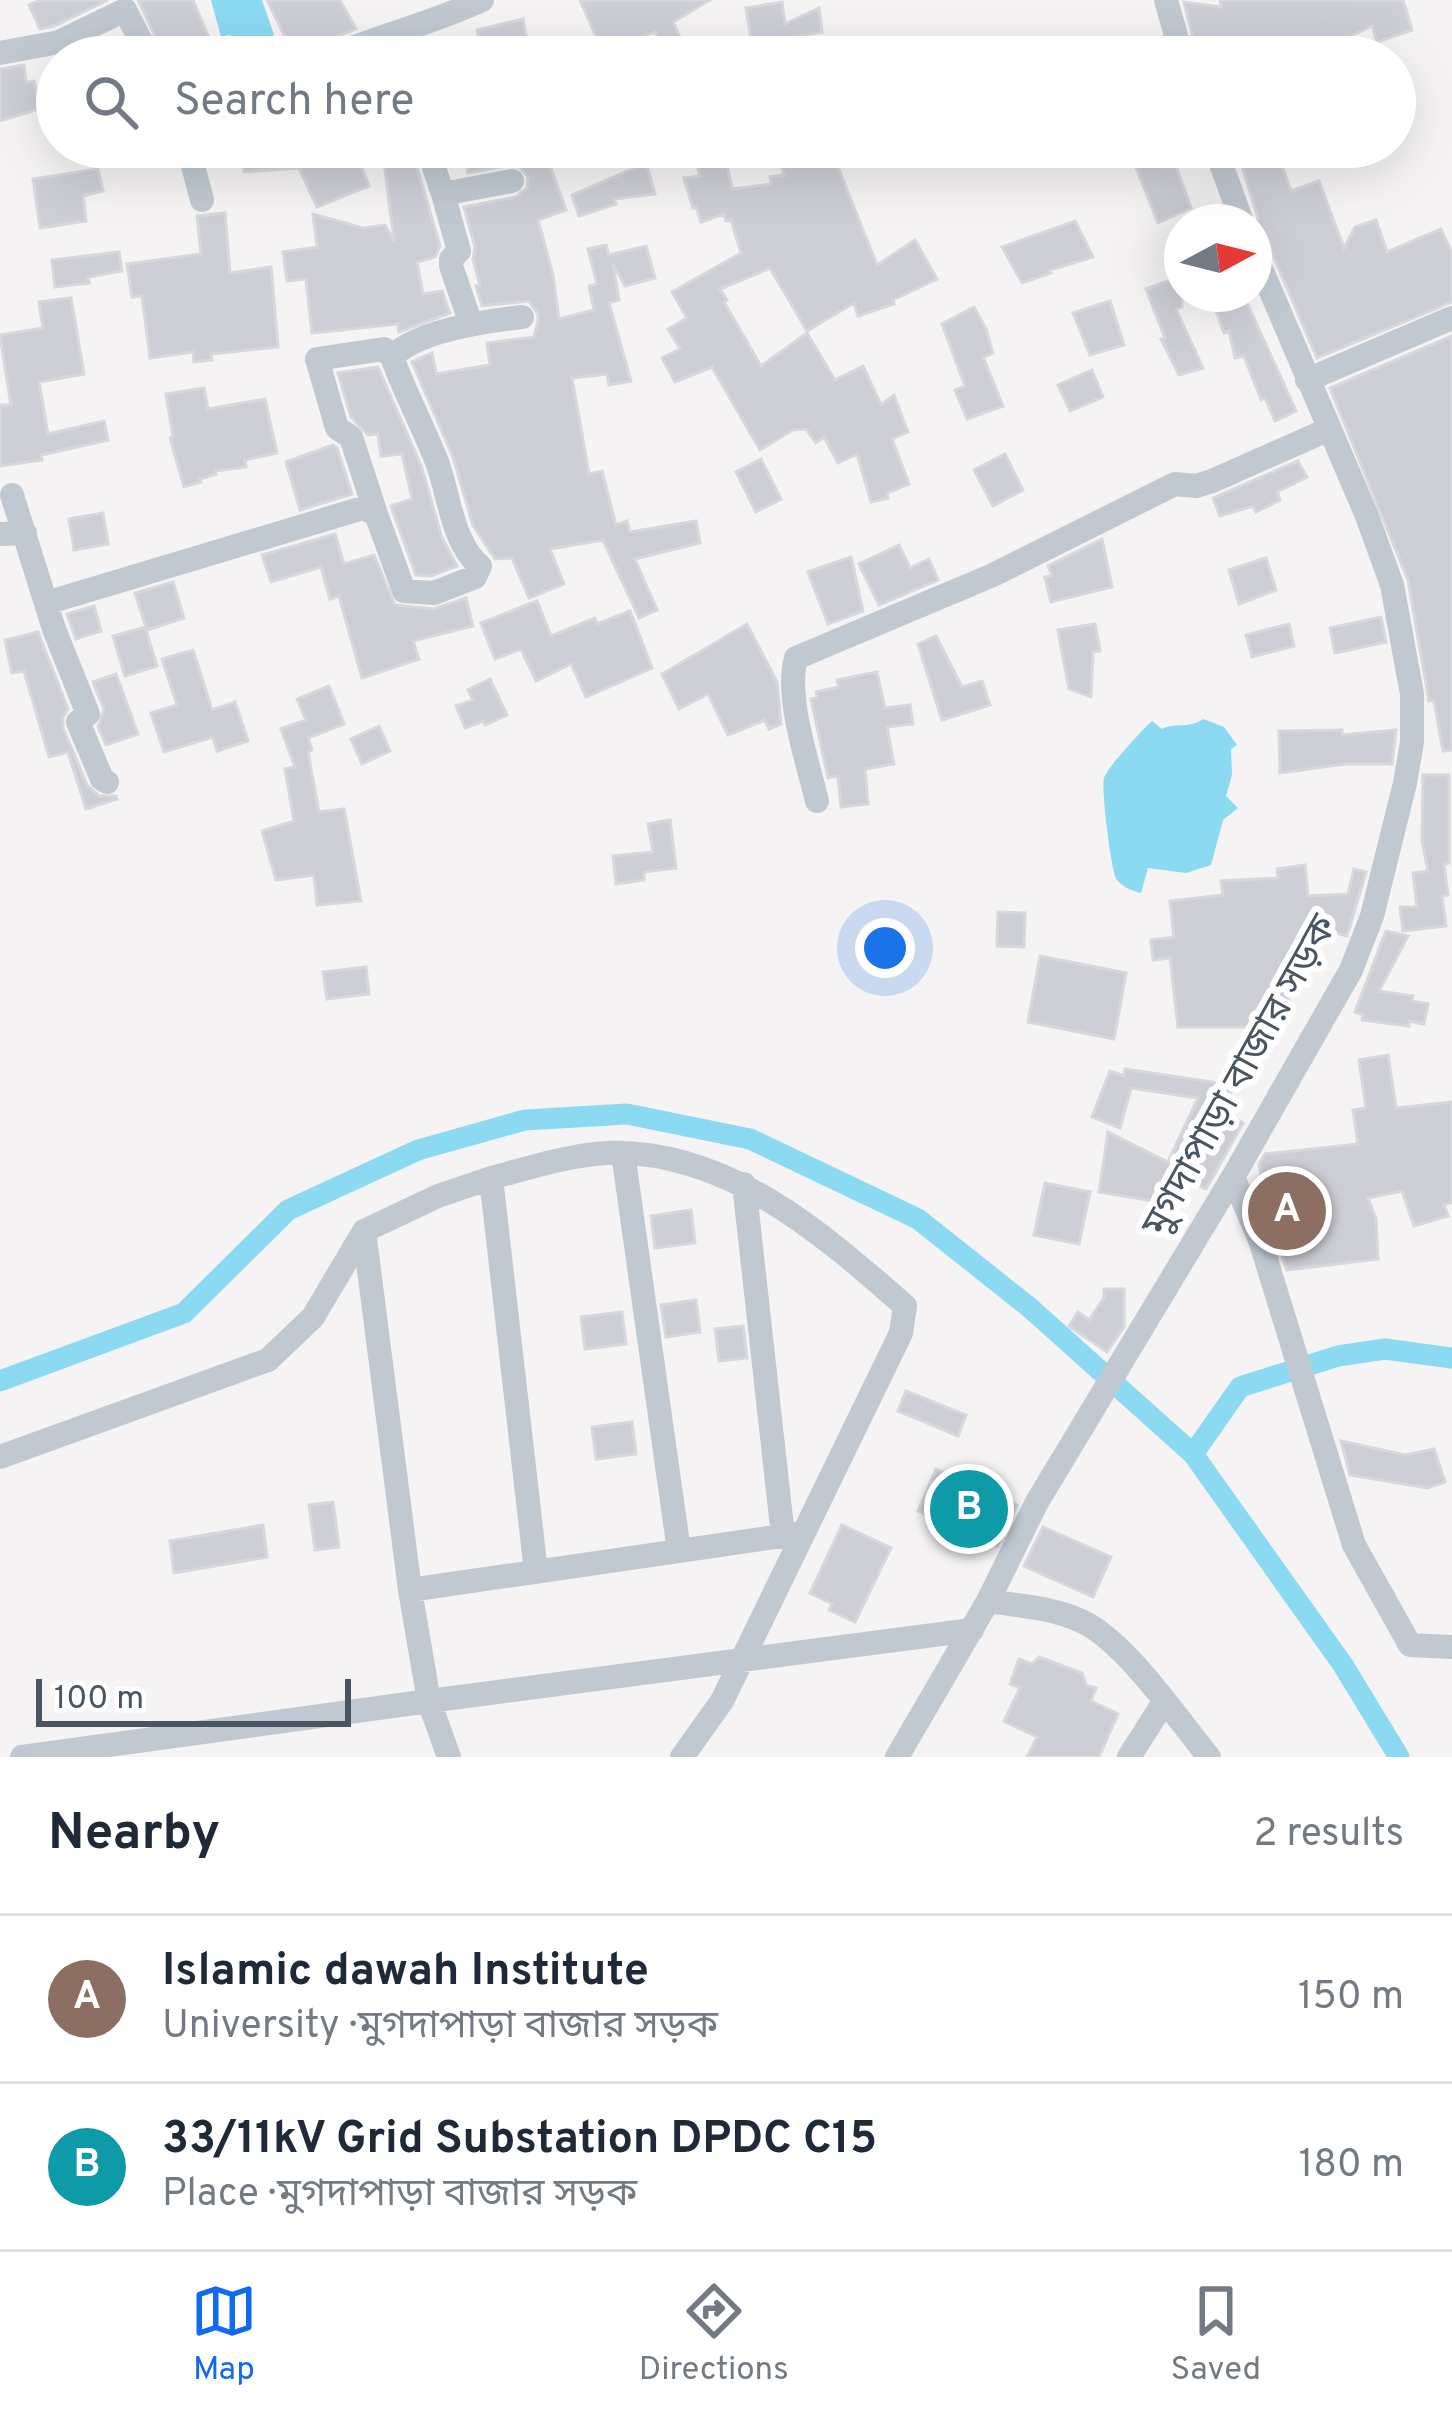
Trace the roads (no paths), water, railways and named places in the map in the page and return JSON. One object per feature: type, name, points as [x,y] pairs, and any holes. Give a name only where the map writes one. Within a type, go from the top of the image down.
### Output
[{"type":"street","points":[[383,36],[434,22],[482,0]]},
{"type":"street","points":[[1166,0],[1176,36]]},
{"type":"street","points":[[70,36],[125,5],[139,36]]},
{"type":"street","points":[[0,53],[36,46]]},
{"type":"street","points":[[194,168],[202,200]]},
{"type":"street","points":[[434,168],[458,239],[459,251],[451,266],[471,324]]},
{"type":"street","points":[[1222,168],[1235,204]]},
{"type":"street","points":[[443,194],[512,181]]},
{"type":"street","name":"মুগদাপাড়া বাজার সড়ক","points":[[896,1757],[972,1630],[1037,1502],[1351,970],[1372,916],[1412,742],[1412,694],[1392,585],[1272,295]]},
{"type":"street","points":[[392,357],[400,349],[471,324],[522,317]]},
{"type":"street","points":[[1307,380],[1452,318]]},
{"type":"street","points":[[384,349],[392,357],[438,465],[462,539],[471,559],[480,566],[475,577],[434,593],[404,592],[376,514],[351,437],[337,428],[317,359],[384,349]]},
{"type":"street","points":[[817,802],[798,720],[796,658],[993,575],[1175,484],[1196,486],[1212,481],[1328,430]]},
{"type":"street","points":[[12,495],[12,533],[46,603],[88,714],[78,722],[107,782]]},
{"type":"street","points":[[46,603],[363,508],[376,514]]},
{"type":"street","points":[[622,1153],[679,1551]]},
{"type":"street","points":[[0,1457],[268,1360],[313,1317],[364,1232],[438,1196],[557,1161],[622,1153],[678,1162],[744,1184],[838,1246],[905,1306],[901,1333],[793,1534],[722,1701],[682,1757]]},
{"type":"street","points":[[1233,1177],[1260,1240],[1354,1545],[1410,1645],[1452,1647]]},
{"type":"street","points":[[490,1178],[536,1572]]},
{"type":"street","points":[[744,1184],[793,1534]]},
{"type":"street","points":[[364,1232],[410,1590],[429,1701],[449,1757]]},
{"type":"street","points":[[410,1590],[793,1534]]},
{"type":"street","points":[[988,1601],[1044,1610],[1089,1625],[1139,1670],[1209,1757]]},
{"type":"street","points":[[22,1757],[972,1630]]},
{"type":"street","points":[[1132,1756],[1164,1702]]},
{"type":"water","points":[[211,0],[262,0],[274,35],[221,36]]},
{"type":"water","points":[[1203,719],[1224,727],[1237,745],[1231,749],[1232,775],[1226,796],[1238,808],[1223,820],[1211,865],[1186,873],[1148,868],[1141,893],[1131,890],[1115,874],[1104,778],[1152,721],[1162,729]]},
{"type":"waterway","points":[[0,1381],[184,1313],[288,1210],[418,1150],[525,1120],[627,1114],[750,1139],[918,1219],[1029,1307],[1193,1454],[1343,1665],[1399,1757]]},
{"type":"waterway","points":[[1193,1454],[1240,1387],[1338,1356],[1385,1349],[1452,1358]]},
{"type":"place","name":"Islamic dawah Institute","points":[[1287,1211]]},
{"type":"place","name":"33/11kV Grid Substation DPDC C15","points":[[969,1509]]}]
